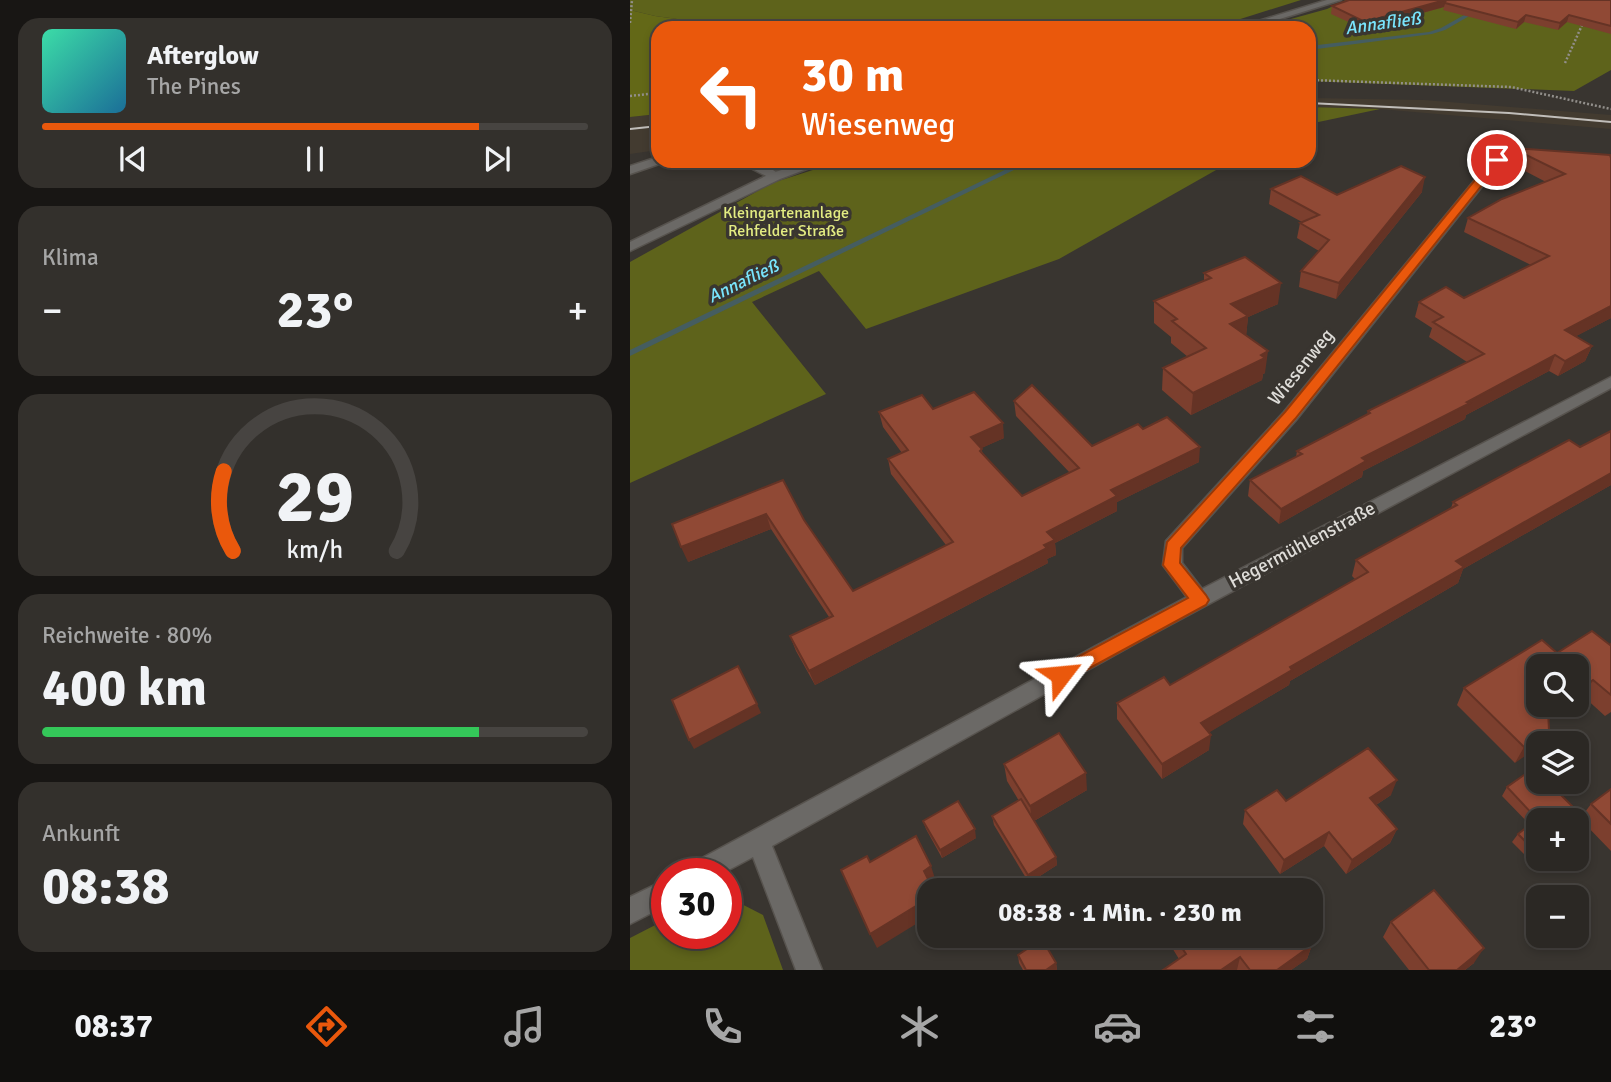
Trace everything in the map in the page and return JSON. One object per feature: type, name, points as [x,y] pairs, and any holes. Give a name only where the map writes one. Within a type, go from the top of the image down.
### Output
[{"type":"street","points":[[1265,21],[1336,0]]},
{"type":"street","points":[[630,158],[651,159]]},
{"type":"street","name":"Wiesenweg","points":[[1200,600],[1172,565],[1172,546],[1290,416],[1497,160]]},
{"type":"street","points":[[630,170],[651,162]]},
{"type":"street","points":[[762,168],[776,176]]},
{"type":"street","points":[[630,247],[776,176],[801,168]]},
{"type":"street","name":"Hegermühlenstraße","points":[[729,858],[1200,600],[1606,390]]},
{"type":"street","points":[[759,842],[809,970]]},
{"type":"street","points":[[630,911],[651,900]]},
{"type":"path","points":[[630,23],[632,0]]},
{"type":"path","points":[[1565,63],[1586,19]]},
{"type":"path","points":[[1316,80],[1511,87],[1611,109]]},
{"type":"path","points":[[630,96],[651,94]]},
{"type":"shaded area","points":[[630,10],[692,21],[651,21],[651,115],[630,117]]},
{"type":"shaded area","points":[[1316,98],[1424,100],[1611,115],[1611,129],[1380,109],[1316,107]]},
{"type":"shaded area","points":[[651,115],[651,151],[630,154],[630,117]]},
{"type":"green space","points":[[630,0],[1301,0],[1234,21],[692,21],[630,10]]},
{"type":"green space","points":[[1346,0],[1611,0],[1611,70],[1574,91],[1316,81],[1316,21],[1283,21],[1327,9]]},
{"type":"green space","points":[[1316,107],[1380,109],[1316,123]]},
{"type":"green space","name":"Kleingartenanlage Rehfelder Straße","points":[[819,168],[1220,168],[1059,259],[866,329],[819,271],[752,302],[826,394],[630,483],[630,262],[772,183]]},
{"type":"green space","points":[[742,904],[763,915],[783,970],[630,970],[630,938],[651,927],[651,949],[742,949]]},
{"type":"building","points":[[1349,0],[1445,0],[1365,22],[1332,6]]},
{"type":"building","points":[[1446,0],[1611,0],[1611,26],[1569,15],[1560,23],[1526,15],[1518,22],[1445,3]]},
{"type":"building","points":[[1512,148],[1610,155],[1611,306],[1565,330],[1592,346],[1565,361],[1555,355],[1467,402],[1470,403],[1362,458],[1366,461],[1281,509],[1250,480],[1302,454],[1297,451],[1370,413],[1368,411],[1484,354],[1433,322],[1443,317],[1419,302],[1446,287],[1464,298],[1549,256],[1468,218],[1502,199],[1565,174]]},
{"type":"building","points":[[1401,166],[1425,177],[1339,283],[1301,271],[1329,240],[1300,223],[1319,215],[1271,189],[1301,176],[1337,195]]},
{"type":"building","points":[[1245,257],[1281,283],[1231,304],[1248,316],[1230,324],[1268,351],[1261,355],[1265,358],[1193,393],[1163,368],[1206,348],[1172,321],[1177,319],[1154,301],[1211,278],[1204,273]]},
{"type":"building","points":[[1032,385],[1092,446],[1138,424],[1143,429],[1167,417],[1200,447],[1111,490],[1117,496],[1047,532],[1055,540],[1044,545],[1047,548],[809,671],[790,636],[833,616],[766,514],[681,547],[672,524],[783,480],[804,520],[853,591],[953,542],[888,459],[908,450],[879,412],[922,395],[933,409],[974,392],[1003,423],[971,437],[982,449],[980,451],[1022,496],[1079,468],[1014,401]]},
{"type":"building","points":[[1611,431],[1611,473],[1456,561],[1464,567],[1290,667],[1292,670],[1201,723],[1211,735],[1162,764],[1117,703],[1164,677],[1170,685],[1368,572],[1356,560],[1457,505],[1453,502],[1569,440],[1580,447]]},
{"type":"building","points":[[1592,631],[1611,644],[1611,695],[1593,680],[1589,683],[1589,654],[1526,654],[1526,717],[1548,717],[1549,730],[1526,731],[1524,747],[1464,688],[1542,640],[1557,653]]},
{"type":"building","points":[[738,666],[757,704],[689,740],[672,700]]},
{"type":"building","points":[[1059,733],[1086,773],[1030,806],[1004,764]]},
{"type":"building","points":[[1368,748],[1397,780],[1370,798],[1397,829],[1352,860],[1329,832],[1284,860],[1245,810],[1277,790],[1286,801]]},
{"type":"building","points":[[1526,774],[1526,794],[1560,794],[1574,808],[1527,808],[1507,787]]},
{"type":"building","points":[[1611,789],[1611,824],[1591,804]]},
{"type":"building","points":[[1021,799],[1056,857],[1028,875],[992,816]]},
{"type":"building","points":[[958,801],[975,829],[940,850],[923,821]]},
{"type":"building","points":[[1526,828],[1526,842],[1518,834]]},
{"type":"building","points":[[916,836],[931,866],[924,871],[928,878],[917,878],[917,905],[870,934],[841,870],[867,856],[870,862]]},
{"type":"building","points":[[1434,890],[1484,948],[1457,970],[1429,970],[1391,922]]},
{"type":"building","points":[[1028,948],[1047,948],[1056,963],[1046,970],[1026,970],[1018,955]]},
{"type":"building","points":[[1182,948],[1308,948],[1277,970],[1250,970],[1240,957],[1221,970],[1163,970],[1186,954]]},
{"type":"waterway","name":"Annafließ","points":[[1316,47],[1430,33],[1443,29],[1495,0]]},
{"type":"waterway","name":"Annafließ","points":[[630,353],[1014,168]]},
{"type":"tram line","points":[[1316,103],[1509,113],[1611,122]]},
{"type":"tram line","points":[[630,129],[651,127]]},
{"type":"route","points":[[1061,675],[1200,600],[1184,584],[1172,565],[1172,546],[1290,416],[1497,160]]}]
